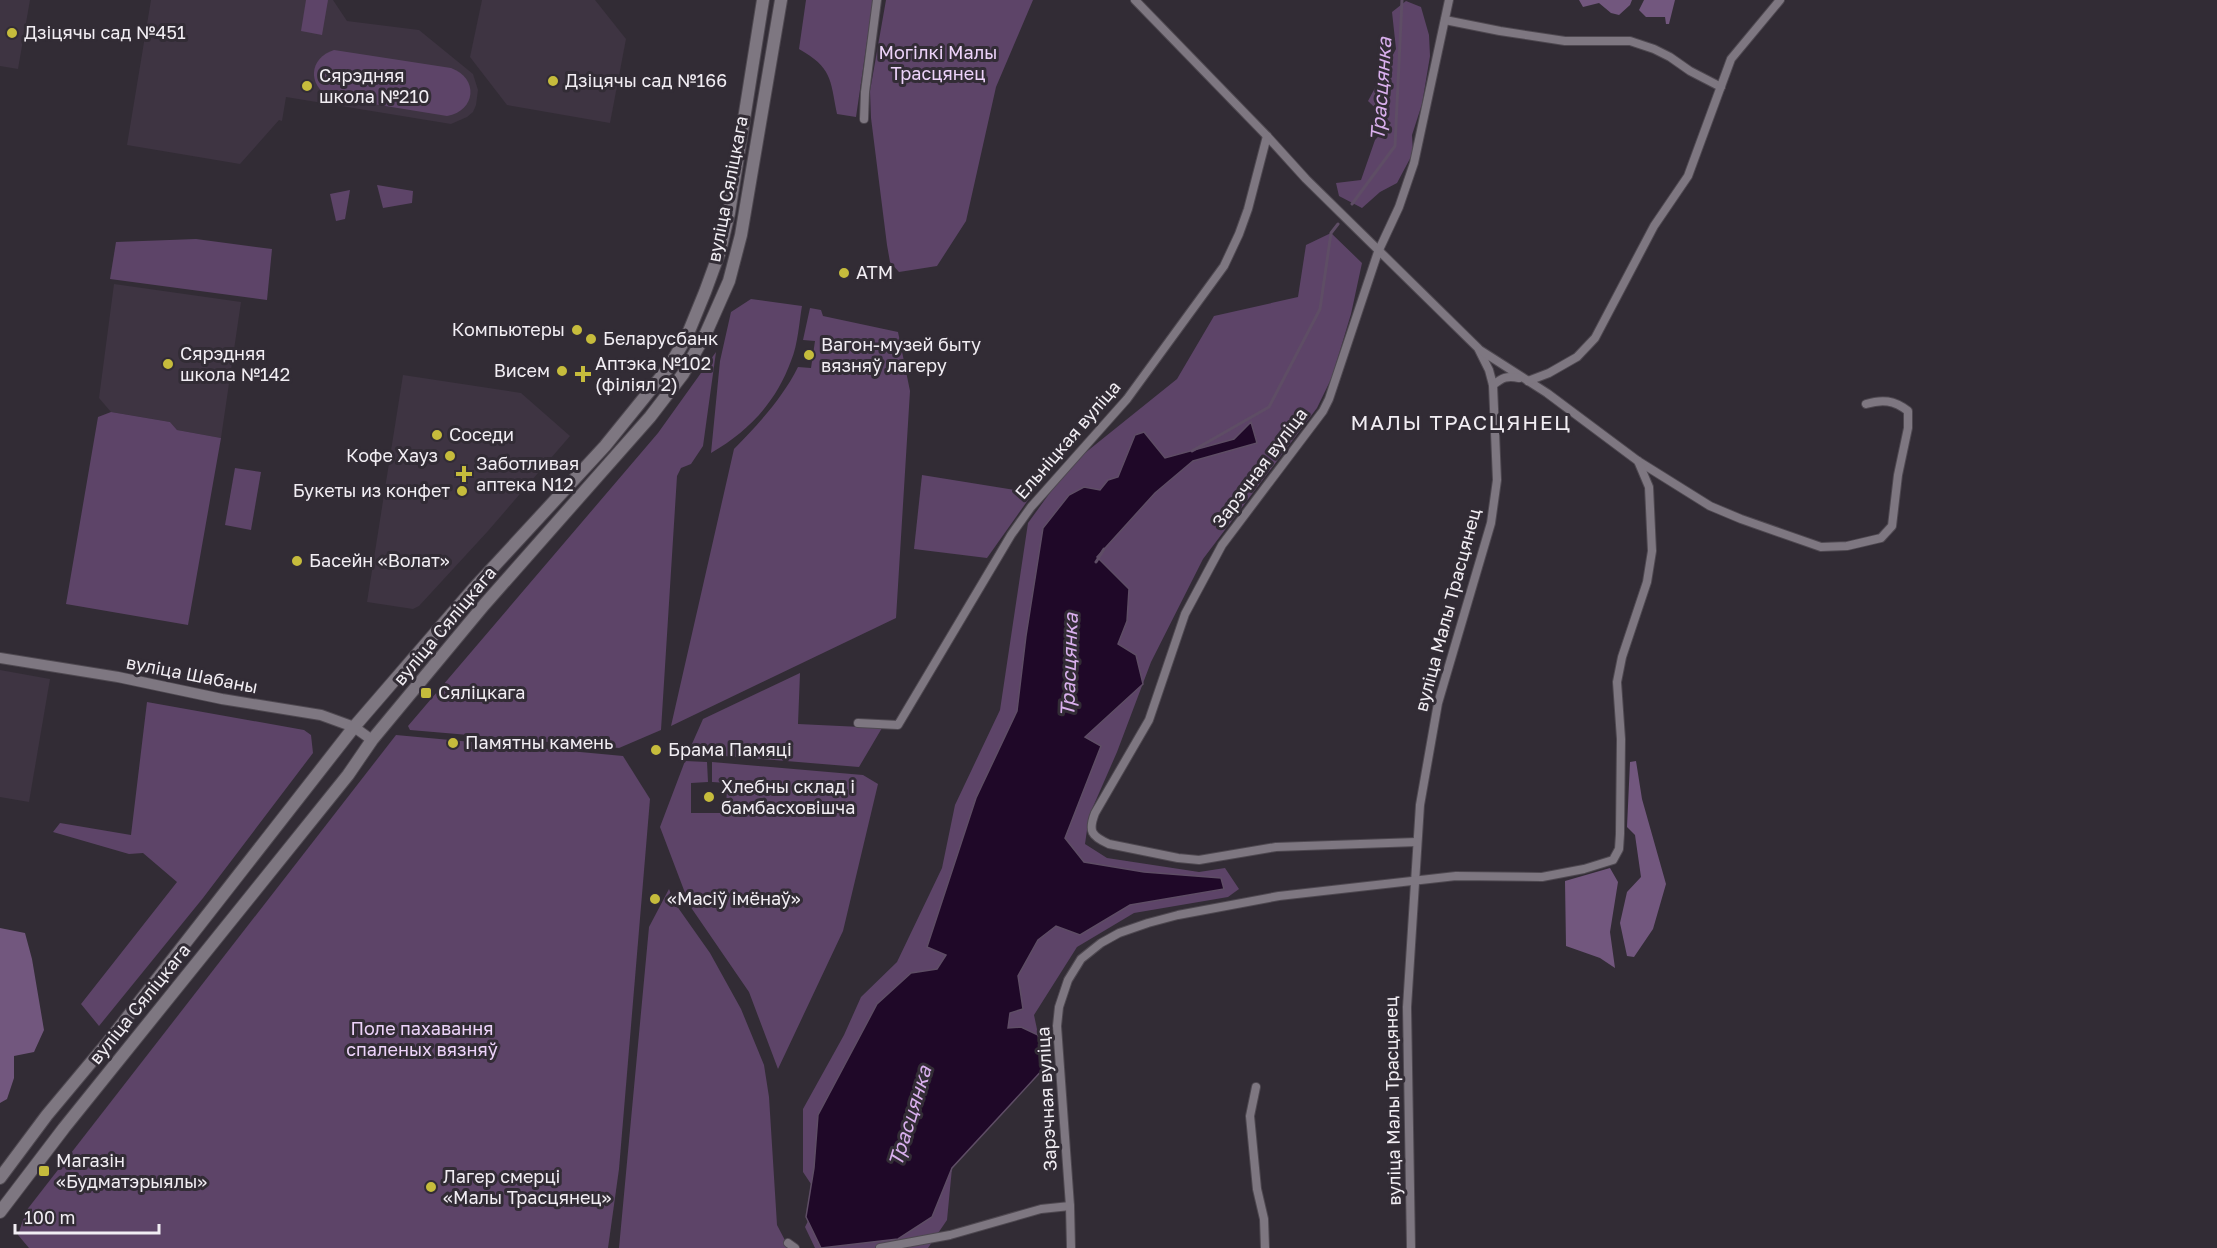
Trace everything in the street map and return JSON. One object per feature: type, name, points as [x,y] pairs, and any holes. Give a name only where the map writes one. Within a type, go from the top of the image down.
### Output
[{"type":"main road","name":"вуліца Сяліцкага","points":[[0,1178],[47,1114],[116,1033],[354,727],[474,588],[605,446],[669,367],[687,336],[709,282],[729,213],[763,0]]},
{"type":"main road","name":"вуліца Сяліцкага","points":[[0,1212],[64,1128],[348,775],[372,740],[484,605],[650,417],[683,374],[706,333],[729,281],[741,235],[781,0]]},
{"type":"main road","points":[[47,1114],[64,1128]]},
{"type":"street","points":[[864,119],[865,92],[878,0]]},
{"type":"street","points":[[1135,0],[1267,136],[1305,179],[1378,252]]},
{"type":"street","name":"Зарэчная вуліца","points":[[1417,842],[1276,847],[1199,860],[1108,844],[1098,839],[1092,832],[1091,825],[1095,813],[1149,720],[1185,614],[1213,562],[1236,525],[1323,411],[1340,368],[1378,252],[1414,163],[1449,0]]},
{"type":"street","points":[[1493,385],[1502,378],[1511,376],[1528,381],[1549,373],[1577,357],[1595,338],[1654,226],[1688,176],[1731,59],[1779,0]]},
{"type":"street","points":[[1445,20],[1565,41],[1630,41],[1670,57],[1690,71],[1721,87]]},
{"type":"street","name":"Ельніцкая вуліца","points":[[858,723],[898,725],[1017,525],[1127,399],[1224,266],[1248,210],[1267,136]]},
{"type":"street","name":"вуліца Малы Трасцянец","points":[[1378,252],[1478,348],[1489,370],[1493,385],[1498,466],[1491,523],[1438,703],[1420,805],[1407,1006],[1411,1248]]},
{"type":"street","points":[[1478,348],[1528,381],[1638,461],[1710,506],[1821,547],[1846,546],[1881,537],[1892,526],[1898,475],[1908,428],[1908,411],[1899,404],[1884,400],[1866,404]]},
{"type":"street","points":[[1414,882],[1456,876],[1542,877],[1601,865],[1613,860],[1616,855],[1620,842],[1621,774],[1617,682],[1622,657],[1647,582],[1652,551],[1649,487],[1638,461]]},
{"type":"street","name":"вуліца Шабаны","points":[[0,658],[118,677],[222,699],[321,715],[354,727],[372,740]]},
{"type":"street","name":"Зарэчная вуліца","points":[[1071,1248],[1057,1026],[1059,1007],[1068,980],[1073,970],[1090,950],[1119,933],[1178,915],[1280,896],[1414,882]]},
{"type":"street","points":[[1256,1087],[1250,1116],[1257,1189],[1264,1219],[1265,1248]]},
{"type":"street","points":[[880,1248],[950,1235],[1041,1209],[1070,1206]]},
{"type":"shaded area","name":"Дзіцячы сад №451","points":[[0,0],[30,0],[18,69],[0,66]]},
{"type":"shaded area","name":"Сярэдняя школа №210","points":[[151,0],[333,0],[347,21],[419,30],[473,74],[478,90],[476,105],[467,117],[451,124],[286,97],[282,121],[279,120],[240,164],[127,145]]},
{"type":"shaded area","name":"Дзіцячы сад №166","points":[[482,0],[595,0],[626,39],[610,123],[507,105],[470,57]]},
{"type":"shaded area","points":[[1579,0],[1632,0],[1619,15],[1611,13],[1599,3],[1583,7]]},
{"type":"shaded area","points":[[1644,0],[1675,0],[1669,24],[1666,24],[1665,17],[1646,17],[1639,10]]},
{"type":"shaded area","name":"Сярэдняя школа №142","points":[[114,284],[241,302],[221,438],[177,430],[170,422],[111,412],[99,398]]},
{"type":"shaded area","points":[[403,375],[521,393],[570,436],[488,531],[419,606],[413,609],[367,602]]},
{"type":"shaded area","points":[[0,670],[50,679],[29,802],[0,797]]},
{"type":"shaded area","points":[[1636,761],[1642,799],[1666,884],[1653,929],[1634,957],[1627,956],[1620,923],[1627,892],[1641,877],[1635,835],[1627,827],[1630,762]]},
{"type":"shaded area","points":[[1610,868],[1618,882],[1610,932],[1615,968],[1600,958],[1566,946],[1565,881]]},
{"type":"shaded area","points":[[0,928],[25,933],[32,959],[44,1030],[34,1052],[14,1056],[14,1078],[7,1099],[0,1103]]},
{"type":"green space","points":[[306,0],[328,0],[322,35],[301,31]]},
{"type":"green space","points":[[806,0],[873,0],[856,117],[837,114],[831,83],[824,68],[799,49]]},
{"type":"green space","name":"Могілкі Малы Трасцянец","points":[[886,0],[1033,0],[996,87],[966,221],[937,266],[899,272],[890,262],[871,118],[870,91]]},
{"type":"green space","points":[[1406,1],[1421,7],[1429,35],[1430,56],[1422,104],[1412,135],[1413,153],[1397,183],[1380,192],[1362,208],[1339,196],[1336,183],[1361,180],[1375,140],[1391,123],[1368,101],[1396,49],[1392,12]]},
{"type":"green space","points":[[334,50],[451,68],[460,73],[470,86],[468,101],[457,113],[447,116],[330,97],[317,86],[314,72],[320,59]]},
{"type":"green space","points":[[377,185],[413,191],[412,203],[383,208]]},
{"type":"green space","points":[[350,190],[345,219],[336,221],[330,194]]},
{"type":"green space","points":[[1331,233],[1362,263],[1351,314],[1332,377],[1317,408],[1203,559],[1151,662],[1117,752],[1089,816],[1085,844],[1107,858],[1199,872],[1225,868],[1239,889],[1228,897],[1134,913],[1077,947],[1034,1015],[1045,1067],[952,1168],[947,1220],[928,1248],[815,1248],[805,1227],[808,1221],[806,1217],[811,1184],[803,1172],[803,1109],[844,1035],[861,997],[897,962],[942,868],[955,805],[1000,710],[1028,523],[1070,465],[1177,379],[1214,316],[1298,297],[1306,245]]},
{"type":"green space","points":[[196,239],[272,249],[267,300],[110,279],[116,242]]},
{"type":"green space","points":[[751,299],[802,306],[795,348],[778,390],[760,414],[737,435],[711,453],[720,361],[731,312]]},
{"type":"green space","points":[[810,308],[821,310],[823,316],[898,332],[910,391],[896,618],[671,726],[734,449],[777,400],[798,367],[811,368],[815,341],[803,340]]},
{"type":"green space","points":[[716,352],[703,446],[691,464],[681,468],[677,476],[661,730],[619,748],[410,730],[408,726],[658,433]]},
{"type":"green space","points":[[111,412],[170,422],[177,430],[221,438],[188,625],[66,604],[98,417]]},
{"type":"green space","points":[[235,468],[261,472],[251,530],[225,525]]},
{"type":"green space","points":[[922,475],[1033,493],[987,558],[914,549]]},
{"type":"green space","points":[[800,673],[798,724],[882,728],[859,767],[688,753],[703,719]]},
{"type":"green space","points":[[147,702],[304,730],[311,735],[313,753],[203,898],[99,1026],[81,1004],[177,882],[143,853],[129,854],[53,832],[60,823],[131,835]]},
{"type":"green space","name":"Поле пахавання спаленых вязняў","points":[[396,735],[623,756],[650,799],[619,1169],[608,1248],[29,1248],[18,1235],[26,1211]]},
{"type":"green space","points":[[685,761],[707,762],[708,782],[691,783],[691,813],[726,813],[727,783],[712,782],[712,762],[863,775],[878,784],[843,931],[778,1069],[749,992],[690,906],[660,827]]},
{"type":"green space","points":[[669,889],[674,902],[710,953],[741,1009],[764,1065],[769,1097],[777,1225],[789,1248],[619,1248],[649,927]]},
{"type":"water","points":[[1251,422],[1257,443],[1193,461],[1155,493],[1097,557],[1129,589],[1127,621],[1118,644],[1136,655],[1143,684],[1085,737],[1101,746],[1065,838],[1084,862],[1144,872],[1221,878],[1224,889],[1130,905],[1080,935],[1056,926],[1038,940],[1018,976],[1023,1009],[1010,1013],[1008,1028],[1021,1027],[1038,1035],[1045,1067],[952,1168],[932,1217],[898,1239],[821,1248],[806,1217],[814,1168],[818,1115],[877,1004],[911,973],[937,969],[946,955],[927,947],[976,798],[1017,711],[1043,528],[1069,495],[1084,487],[1100,490],[1108,480],[1118,477],[1135,435],[1144,432],[1165,458],[1234,439]]},
{"type":"waterway","name":"Трасцянка","points":[[1352,204],[1395,146],[1402,0]]},
{"type":"waterway","name":"Трасцянка","points":[[1192,451],[1269,407],[1320,309],[1331,233],[1338,224]]},
{"type":"waterway","name":"Трасцянка","points":[[1096,562],[1104,549]]},
{"type":"place","name":"Дзіцячы сад №451","points":[[12,33]]},
{"type":"place","name":"Дзіцячы сад №166","points":[[553,81]]},
{"type":"place","name":"Сярэдняя школа №210","points":[[307,86]]},
{"type":"place","name":"АТМ","points":[[844,273]]},
{"type":"place","name":"Компьютеры","points":[[577,330]]},
{"type":"place","name":"Беларусбанк","points":[[591,339]]},
{"type":"place","name":"Вагон-музей быту вязняў лагеру","points":[[809,355]]},
{"type":"place","name":"Сярэдняя школа №142","points":[[168,364]]},
{"type":"place","name":"Висем","points":[[562,371]]},
{"type":"place","name":"Аптэка №102 (філіял 2)","points":[[583,374]]},
{"type":"place","name":"Соседи","points":[[437,435]]},
{"type":"place","name":"Кофе Хауз","points":[[450,456]]},
{"type":"place","name":"Заботливая аптека N12","points":[[464,474]]},
{"type":"place","name":"Букеты из конфет","points":[[462,491]]},
{"type":"place","name":"Басейн «Волат»","points":[[297,561]]},
{"type":"place","name":"Сяліцкага","points":[[426,693]]},
{"type":"place","name":"Памятны камень","points":[[453,743]]},
{"type":"place","name":"Брама Памяці","points":[[656,750]]},
{"type":"place","name":"Хлебны склад і бамбасховішча","points":[[709,797]]},
{"type":"place","name":"«Масіў імёнаў»","points":[[655,899]]},
{"type":"place","name":"Магазін «Будматэрыялы»","points":[[44,1171]]},
{"type":"place","name":"Лагер смерці «Малы Трасцянец»","points":[[431,1187]]},
{"type":"district","name":"МАЛЫ ТРАСЦЯНЕЦ","points":[[1461,423]]}]
